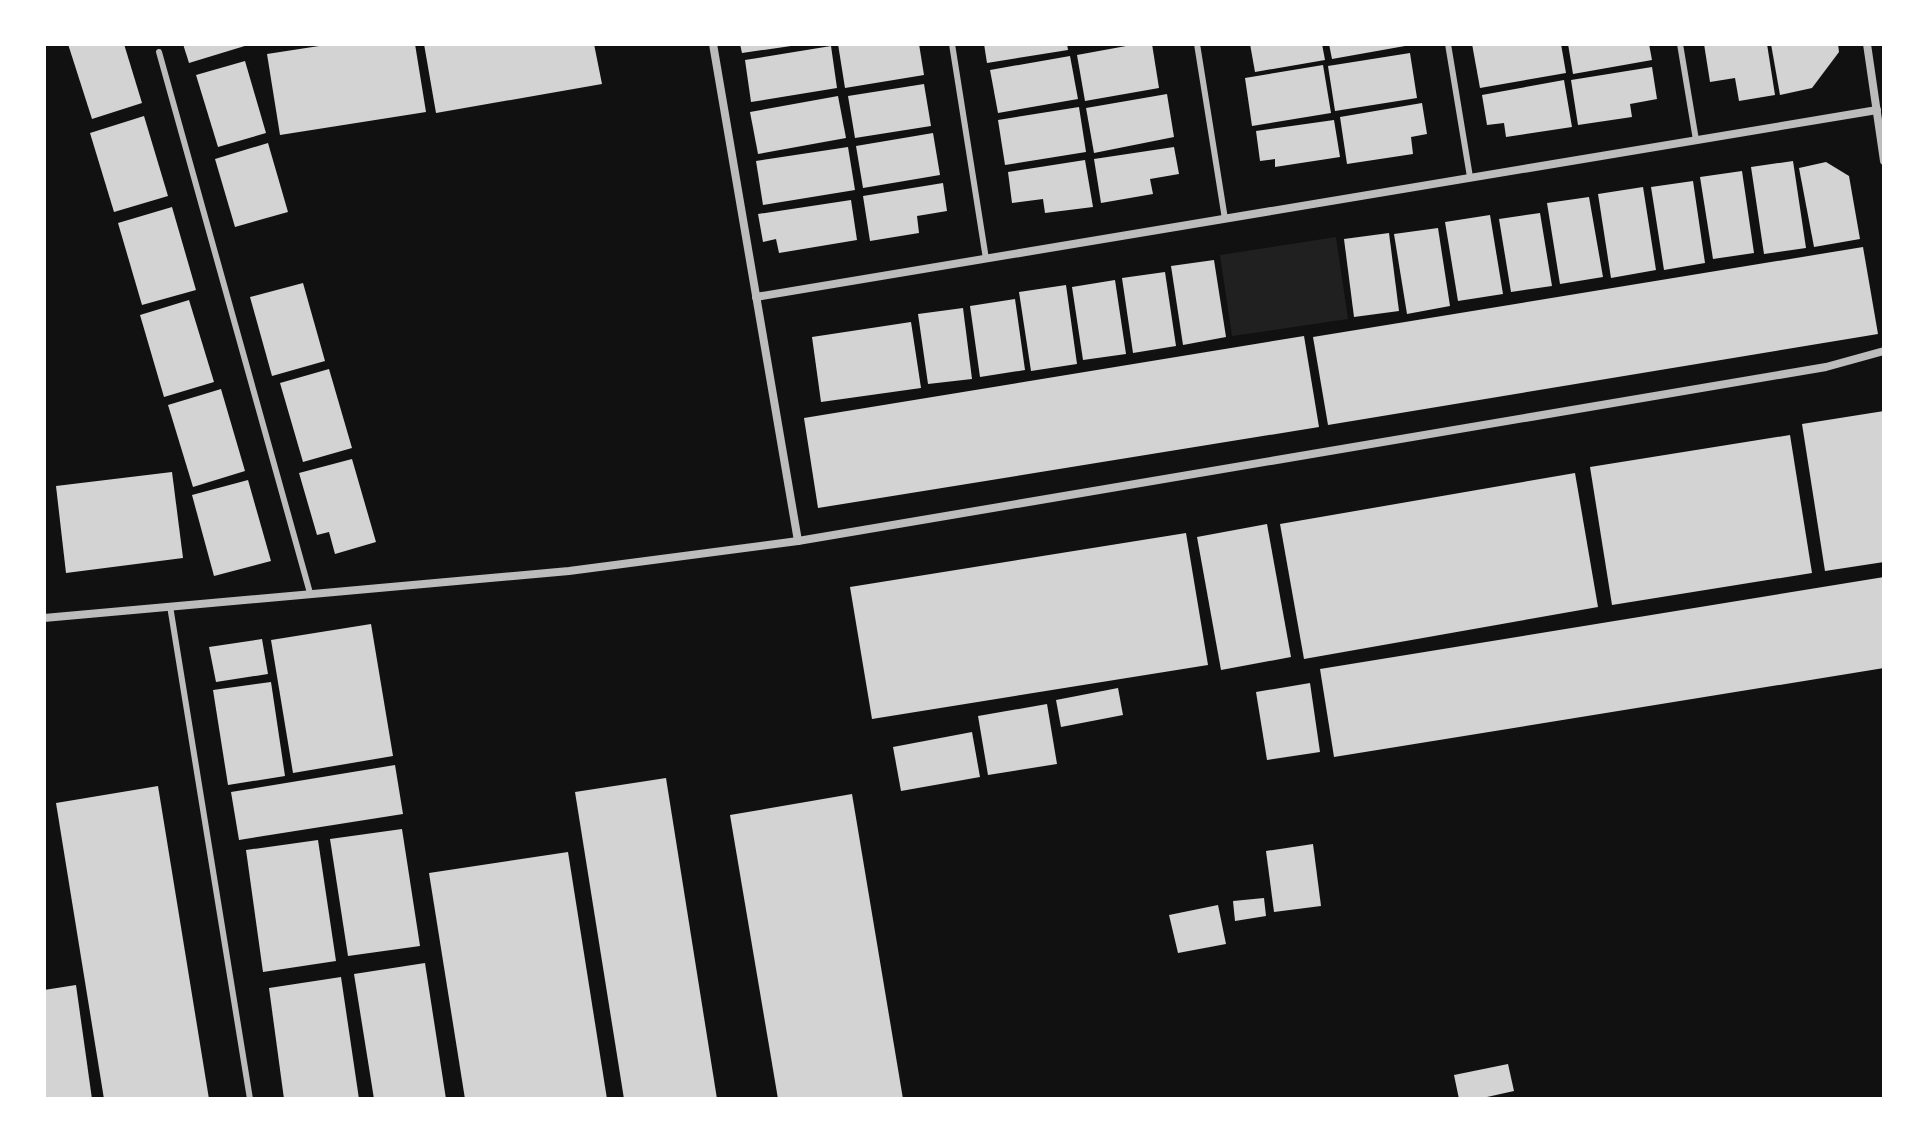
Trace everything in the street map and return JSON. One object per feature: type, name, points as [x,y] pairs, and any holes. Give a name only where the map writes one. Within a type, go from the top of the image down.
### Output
[{"type":"street","points":[[713,44],[798,541]]},
{"type":"street","points":[[1867,44],[1884,161]]},
{"type":"street","points":[[756,297],[1877,110]]},
{"type":"street","points":[[44,618],[569,571],[798,541],[1810,370],[1884,351]]},
{"type":"lane","points":[[952,44],[986,259]]},
{"type":"lane","points":[[1197,44],[1225,219]]},
{"type":"lane","points":[[1448,44],[1470,177]]},
{"type":"lane","points":[[1680,44],[1696,140]]},
{"type":"lane","points":[[159,52],[310,593]]},
{"type":"lane","points":[[170,606],[250,1099]]},
{"type":"shaded area","points":[[1336,237],[1348,319],[1232,336],[1220,255]]},
{"type":"building","points":[[68,44],[124,44],[142,103],[92,119]]},
{"type":"building","points":[[183,44],[248,44],[248,45],[189,63]]},
{"type":"building","points":[[332,44],[415,44],[426,112],[280,135],[267,54]]},
{"type":"building","points":[[424,44],[594,44],[602,84],[436,113]]},
{"type":"building","points":[[740,44],[791,44],[791,46],[742,53]]},
{"type":"building","points":[[838,44],[919,44],[924,75],[845,88]]},
{"type":"building","points":[[984,44],[1067,44],[1068,50],[987,63]]},
{"type":"building","points":[[1152,44],[1159,88],[1085,101],[1077,55]]},
{"type":"building","points":[[1250,44],[1322,44],[1325,60],[1255,72]]},
{"type":"building","points":[[1329,44],[1405,44],[1405,46],[1332,59]]},
{"type":"building","points":[[1472,44],[1561,44],[1566,73],[1480,88]]},
{"type":"building","points":[[1568,44],[1649,44],[1652,60],[1573,74]]},
{"type":"building","points":[[1704,44],[1767,44],[1775,95],[1739,101],[1735,78],[1710,82]]},
{"type":"building","points":[[1771,44],[1838,44],[1839,52],[1812,88],[1780,95]]},
{"type":"building","points":[[831,46],[837,88],[751,102],[745,60]]},
{"type":"building","points":[[1410,53],[1417,98],[1335,111],[1328,66]]},
{"type":"building","points":[[1070,56],[1078,99],[998,113],[990,70]]},
{"type":"building","points":[[245,61],[266,133],[218,147],[196,75]]},
{"type":"building","points":[[1323,65],[1331,113],[1252,126],[1245,78]]},
{"type":"building","points":[[1652,67],[1657,99],[1630,104],[1632,117],[1578,125],[1571,80]]},
{"type":"building","points":[[1564,80],[1572,127],[1506,137],[1504,123],[1487,125],[1482,95]]},
{"type":"building","points":[[924,84],[931,126],[855,138],[848,96]]},
{"type":"building","points":[[1167,94],[1174,137],[1094,153],[1086,108]]},
{"type":"building","points":[[838,96],[846,138],[758,154],[750,112]]},
{"type":"building","points":[[1422,103],[1427,134],[1411,137],[1413,154],[1347,164],[1340,117]]},
{"type":"building","points":[[1079,107],[1086,152],[1005,165],[998,120]]},
{"type":"building","points":[[144,116],[168,196],[114,212],[90,133]]},
{"type":"building","points":[[1334,120],[1340,157],[1275,167],[1275,159],[1260,161],[1256,131]]},
{"type":"building","points":[[933,133],[940,175],[863,188],[856,146]]},
{"type":"building","points":[[268,143],[288,212],[235,227],[215,159]]},
{"type":"building","points":[[848,147],[855,190],[763,205],[756,161]]},
{"type":"building","points":[[1174,147],[1179,174],[1150,179],[1153,194],[1101,203],[1094,159]]},
{"type":"building","points":[[1085,160],[1093,207],[1045,213],[1043,199],[1012,203],[1008,172]]},
{"type":"building","points":[[1793,161],[1806,248],[1764,254],[1751,167]]},
{"type":"building","points":[[1826,162],[1849,176],[1860,239],[1814,247],[1799,168]]},
{"type":"building","points":[[1742,171],[1754,253],[1713,259],[1700,177]]},
{"type":"building","points":[[1693,181],[1705,263],[1664,270],[1651,187]]},
{"type":"building","points":[[943,183],[947,211],[917,216],[919,233],[870,241],[863,196]]},
{"type":"building","points":[[1643,187],[1656,270],[1611,278],[1598,194]]},
{"type":"building","points":[[1589,197],[1603,277],[1560,284],[1547,203]]},
{"type":"building","points":[[851,200],[857,240],[779,253],[776,239],[763,242],[758,214]]},
{"type":"building","points":[[172,207],[196,290],[142,305],[118,223]]},
{"type":"building","points":[[1540,213],[1552,286],[1511,292],[1499,219]]},
{"type":"building","points":[[1490,215],[1503,294],[1458,301],[1445,222]]},
{"type":"building","points":[[1438,228],[1450,306],[1407,314],[1394,234]]},
{"type":"building","points":[[1389,233],[1399,311],[1354,317],[1344,239]]},
{"type":"building","points":[[1863,247],[1878,334],[1328,425],[1313,337]]},
{"type":"building","points":[[1214,260],[1226,337],[1183,345],[1171,266]]},
{"type":"building","points":[[1165,272],[1176,346],[1133,353],[1122,278]]},
{"type":"building","points":[[1115,280],[1126,354],[1083,360],[1072,287]]},
{"type":"building","points":[[303,283],[325,361],[272,376],[250,297]]},
{"type":"building","points":[[1066,285],[1077,364],[1031,371],[1019,292]]},
{"type":"building","points":[[1015,299],[1025,370],[980,377],[970,306]]},
{"type":"building","points":[[189,300],[214,382],[164,397],[140,315]]},
{"type":"building","points":[[963,308],[972,379],[928,384],[918,314]]},
{"type":"building","points":[[911,322],[921,388],[821,402],[812,337]]},
{"type":"building","points":[[1304,336],[1319,427],[818,508],[804,418]]},
{"type":"building","points":[[329,369],[352,448],[303,462],[280,383]]},
{"type":"building","points":[[221,389],[245,471],[193,487],[168,405]]},
{"type":"building","points":[[1884,411],[1884,562],[1825,571],[1802,424]]},
{"type":"building","points":[[1790,435],[1812,573],[1612,605],[1590,467]]},
{"type":"building","points":[[352,459],[376,542],[335,554],[329,532],[317,535],[299,473]]},
{"type":"building","points":[[172,472],[183,558],[66,573],[56,486]]},
{"type":"building","points":[[1575,473],[1598,607],[1304,659],[1280,524]]},
{"type":"building","points":[[248,480],[271,561],[214,576],[192,495]]},
{"type":"building","points":[[1267,524],[1291,657],[1221,670],[1197,537]]},
{"type":"building","points":[[1186,533],[1208,665],[872,719],[850,587]]},
{"type":"building","points":[[1884,577],[1884,668],[1334,757],[1320,669]]},
{"type":"building","points":[[371,624],[393,756],[293,773],[271,640]]},
{"type":"building","points":[[262,639],[268,674],[216,682],[209,647]]},
{"type":"building","points":[[271,682],[285,776],[228,785],[213,690]]},
{"type":"building","points":[[1310,683],[1320,752],[1267,760],[1256,692]]},
{"type":"building","points":[[1118,688],[1123,715],[1061,727],[1056,700]]},
{"type":"building","points":[[1047,704],[1057,764],[988,775],[978,716]]},
{"type":"building","points":[[972,732],[980,777],[901,791],[893,747]]},
{"type":"building","points":[[395,765],[403,814],[239,840],[231,792]]},
{"type":"building","points":[[666,778],[717,1099],[624,1099],[575,792]]},
{"type":"building","points":[[158,786],[209,1099],[104,1099],[56,803]]},
{"type":"building","points":[[852,794],[903,1099],[778,1099],[730,815]]},
{"type":"building","points":[[402,829],[420,946],[348,956],[330,839]]},
{"type":"building","points":[[318,840],[336,961],[263,972],[246,850]]},
{"type":"building","points":[[1313,844],[1321,906],[1274,912],[1266,851]]},
{"type":"building","points":[[568,852],[607,1099],[465,1099],[429,873]]},
{"type":"building","points":[[1264,898],[1266,916],[1235,921],[1233,901]]},
{"type":"building","points":[[1218,905],[1226,944],[1178,953],[1169,915]]},
{"type":"building","points":[[425,963],[446,1099],[374,1099],[354,974]]},
{"type":"building","points":[[341,977],[359,1099],[284,1099],[269,988]]},
{"type":"building","points":[[76,985],[92,1099],[44,1099],[44,990]]},
{"type":"building","points":[[1508,1064],[1514,1091],[1478,1099],[1459,1099],[1454,1075]]}]
